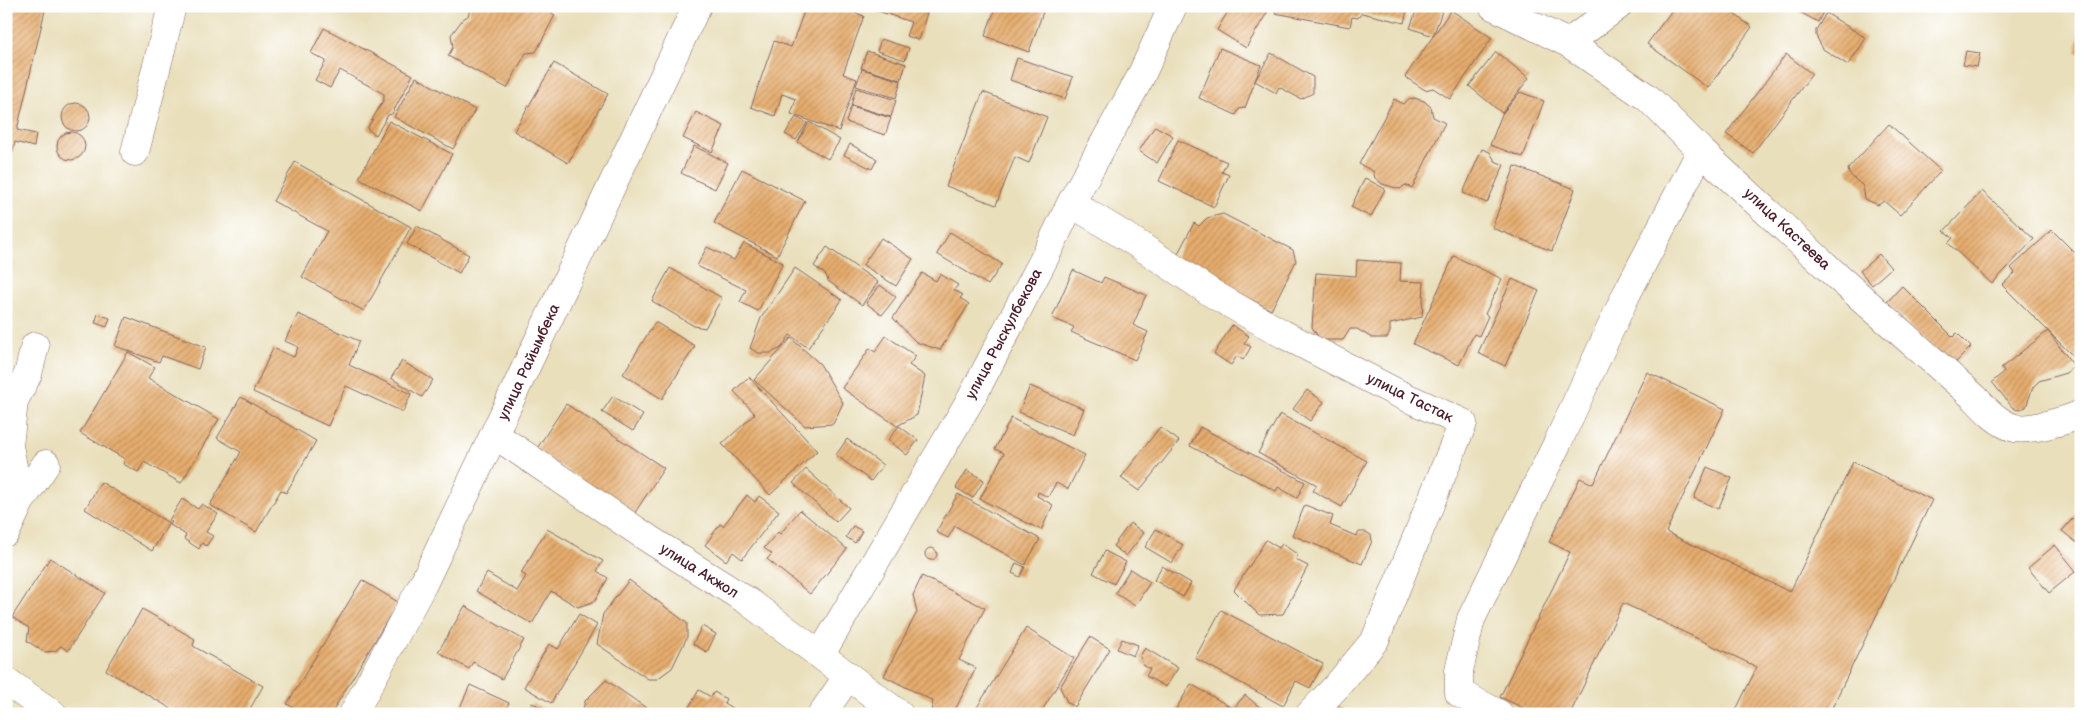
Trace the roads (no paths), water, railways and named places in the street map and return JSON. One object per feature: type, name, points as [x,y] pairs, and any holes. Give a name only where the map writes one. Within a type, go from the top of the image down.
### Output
[{"type":"street","points":[[135,152],[172,6]]},
{"type":"street","name":"улица Райымбека","points":[[353,714],[423,584],[697,6]]},
{"type":"street","name":"улица Рыскулбекова","points":[[821,654],[972,397],[1071,203],[1140,78],[1172,6]]},
{"type":"street","name":"улица Кастеева","points":[[1493,6],[1568,43],[1648,98],[1701,151],[1840,279],[1975,398],[1992,416],[2016,428],[2067,420],[2081,414]]},
{"type":"street","points":[[1568,43],[1618,6]]},
{"type":"street","points":[[1499,714],[1459,692],[1459,671],[1471,619],[1626,295],[1701,151]]},
{"type":"street","name":"улица Тастак","points":[[1071,203],[1213,294],[1283,334],[1397,393],[1463,423],[1375,640],[1336,688],[1310,714]]},
{"type":"street","points":[[20,502],[9,446],[14,401],[28,374],[35,346]]},
{"type":"street","name":"улица Акжол","points":[[495,435],[652,541],[749,602],[821,654],[898,714]]},
{"type":"street","points":[[6,532],[20,502],[46,464]]},
{"type":"street","points":[[822,714],[848,676]]},
{"type":"street","points":[[6,681],[53,714]]}]
